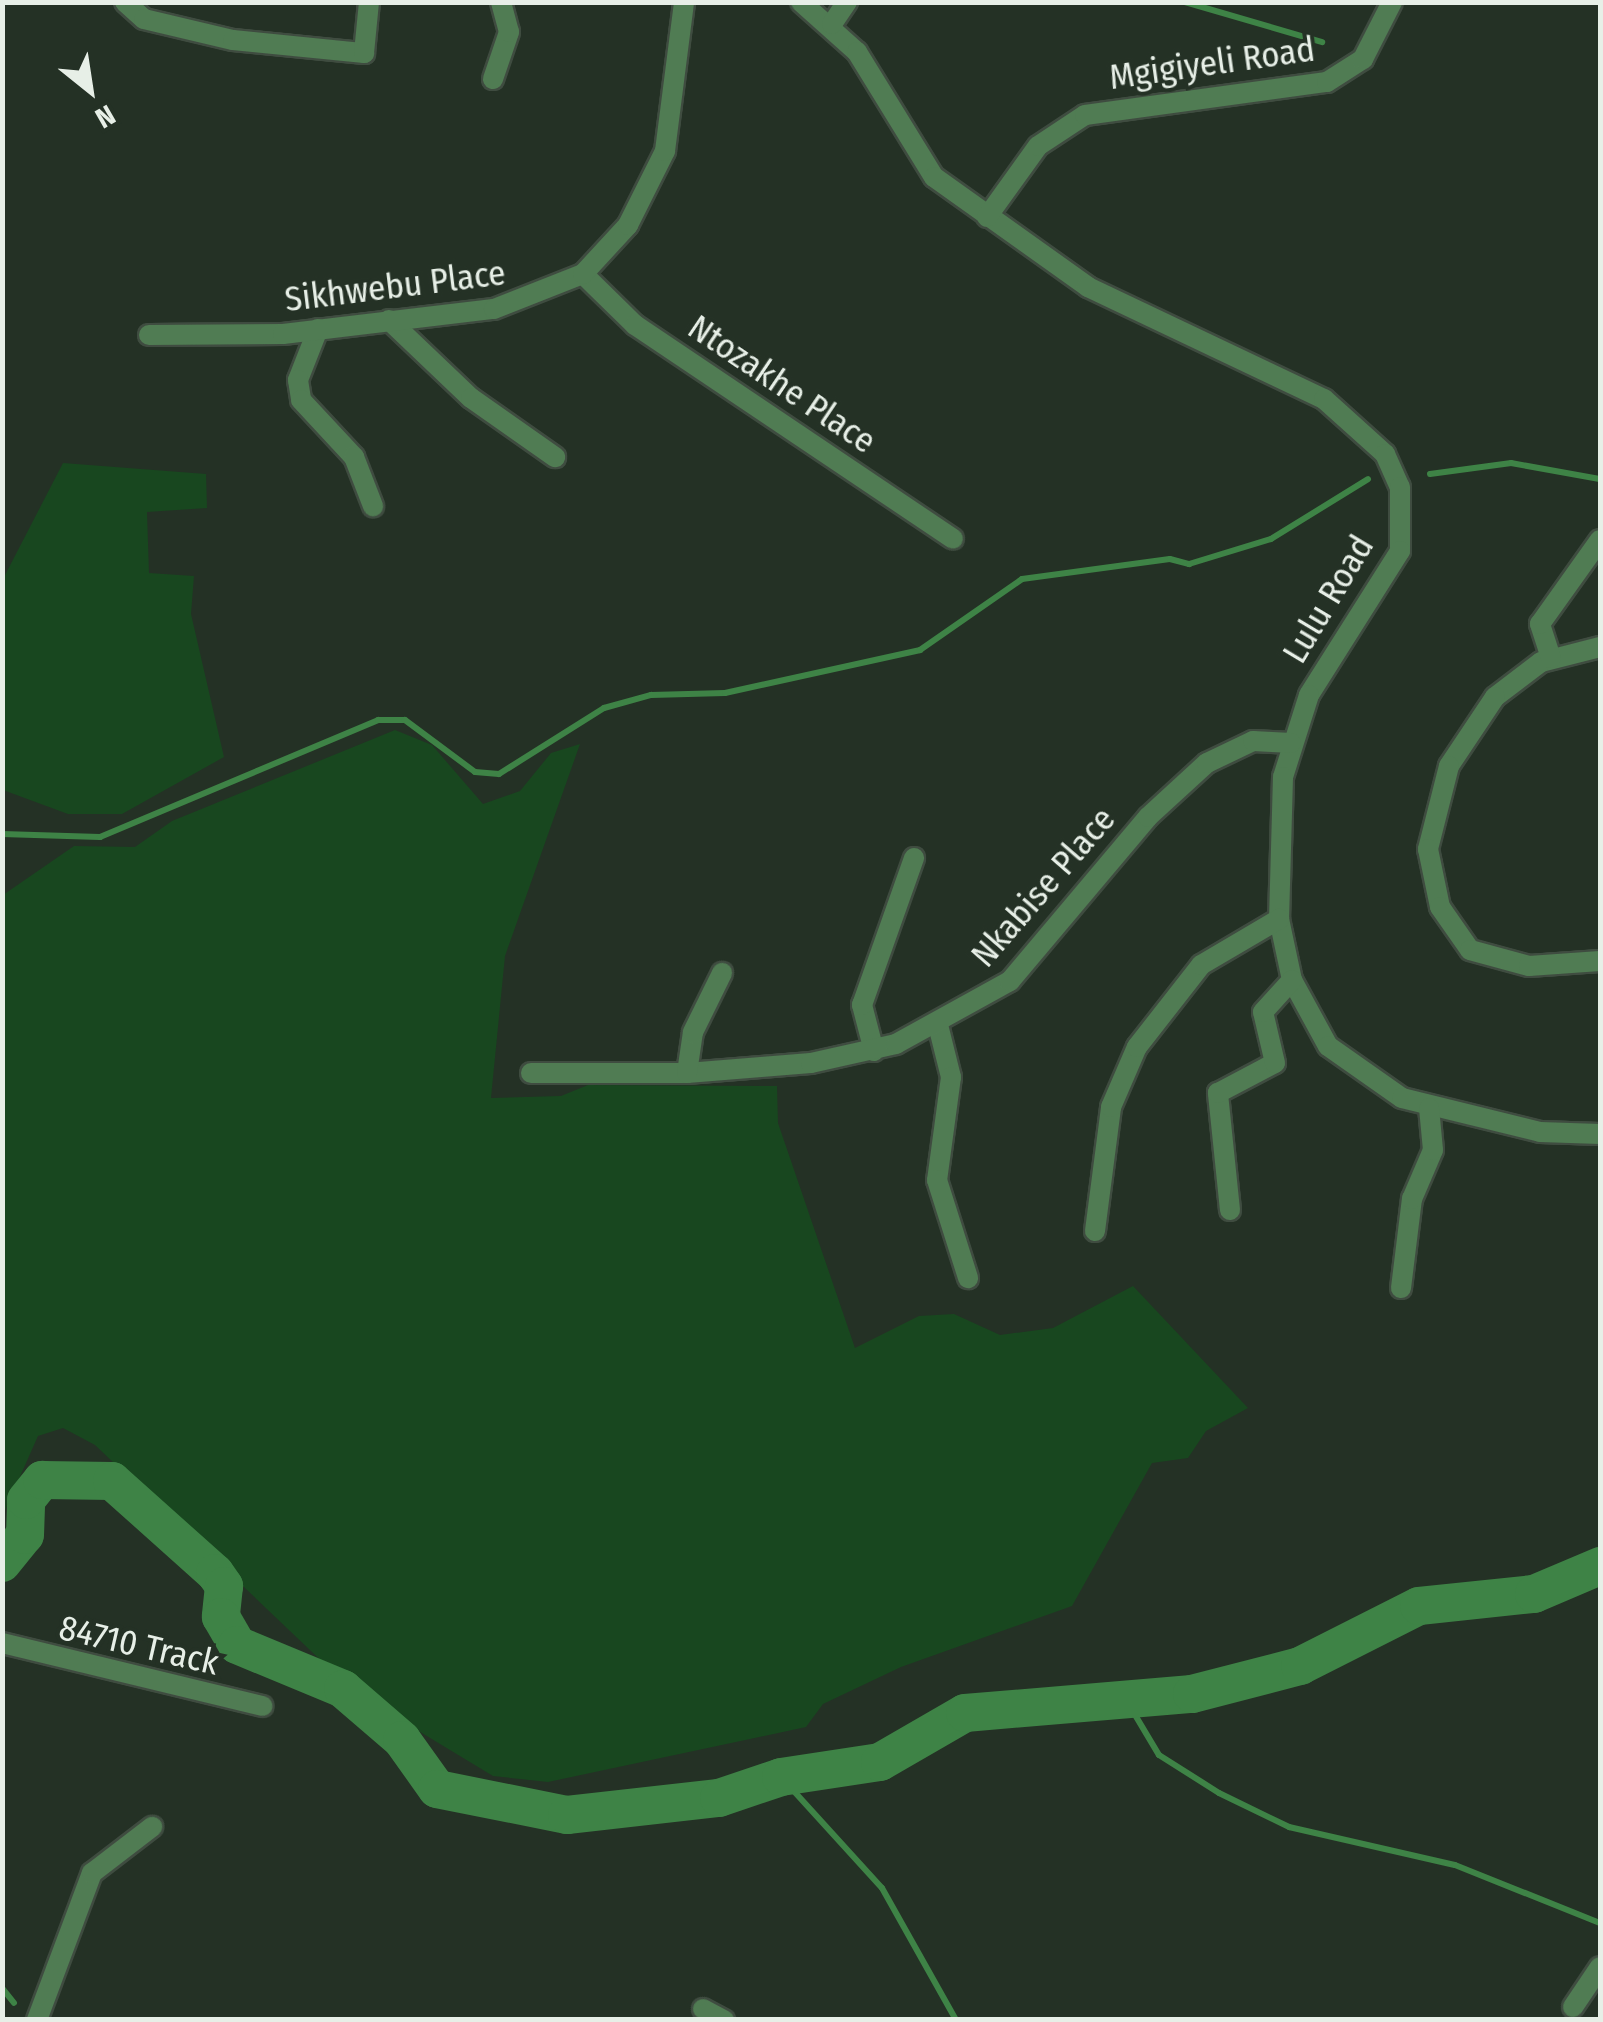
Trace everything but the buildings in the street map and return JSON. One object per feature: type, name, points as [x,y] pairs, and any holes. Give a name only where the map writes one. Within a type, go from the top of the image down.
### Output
[{"type":"street","points":[[125,2],[144,19],[232,40],[364,54],[369,2]]},
{"type":"street","points":[[493,78],[510,32],[501,2]]},
{"type":"street","name":"Sikhwebu Place","points":[[149,335],[318,328],[529,302],[583,274],[628,225],[666,151],[684,2]]},
{"type":"street","name":"Lulu Road","points":[[802,2],[832,24],[916,156],[987,216],[1088,287],[1324,400],[1384,454],[1400,488],[1400,551],[1333,651],[1291,743],[1279,811],[1278,918],[1292,980],[1349,1068],[1429,1108],[1540,1132],[1600,1134]]},
{"type":"street","points":[[832,24],[847,2]]},
{"type":"street","name":"Mgigiyeli Road","points":[[987,216],[1038,146],[1085,115],[1327,82],[1363,58],[1392,2]]},
{"type":"street","name":"Ntozakhe Place","points":[[583,274],[636,324],[953,539]]},
{"type":"street","points":[[388,320],[470,398],[556,456]]},
{"type":"street","points":[[318,328],[298,380],[300,400],[354,457],[373,506]]},
{"type":"street","points":[[1551,658],[1540,624],[1600,540]]},
{"type":"street","points":[[1600,647],[1551,658],[1495,697],[1450,766],[1432,805],[1431,879],[1470,950],[1528,966],[1600,962]]},
{"type":"street","name":"Nkabise Place","points":[[531,1073],[687,1073],[874,1051],[938,1025],[1010,980],[1183,782],[1234,746],[1291,743]]},
{"type":"street","points":[[874,1051],[862,1005],[914,858]]},
{"type":"street","points":[[1095,1231],[1097,1166],[1137,1047],[1201,965],[1278,918]]},
{"type":"street","points":[[687,1073],[693,1032],[722,973]]},
{"type":"street","points":[[1230,1210],[1218,1092],[1275,1063],[1264,1012],[1292,980]]},
{"type":"street","points":[[938,1025],[951,1077],[937,1180],[968,1278]]},
{"type":"street","points":[[1400,1288],[1412,1200],[1433,1150],[1429,1108]]},
{"type":"street","name":"84710 Track","points":[[2,1643],[263,1706]]},
{"type":"street","points":[[37,2020],[92,1873],[152,1827]]},
{"type":"street","points":[[1574,2007],[1600,1967]]},
{"type":"street","points":[[703,2009],[724,2020]]},
{"type":"green space","points":[[63,463],[206,474],[207,508],[147,512],[149,573],[194,576],[191,614],[224,757],[122,814],[68,814],[3,790],[3,579]]},
{"type":"green space","points":[[395,730],[432,745],[483,804],[520,791],[551,753],[580,744],[505,956],[491,1098],[561,1096],[588,1085],[777,1086],[778,1123],[855,1348],[919,1316],[954,1314],[1000,1335],[1053,1328],[1133,1286],[1248,1408],[1206,1431],[1188,1458],[1152,1463],[1072,1606],[901,1667],[823,1704],[806,1727],[548,1782],[493,1776],[354,1692],[95,1445],[63,1428],[38,1436],[3,1515],[3,895],[74,846],[135,847],[172,821]]},
{"type":"waterway","points":[[1185,2],[1322,42]]},
{"type":"waterway","points":[[1430,474],[1511,463],[1600,479]]},
{"type":"waterway","points":[[2,834],[100,837],[378,720],[405,720],[475,772],[499,774],[604,708],[651,695],[725,693],[920,650],[1022,579],[1170,559],[1189,564],[1271,539],[1368,479]]},
{"type":"waterway","points":[[2,1563],[25,1535],[26,1500],[42,1480],[112,1481],[215,1573],[224,1586],[221,1617],[237,1645],[343,1689],[402,1740],[437,1789],[567,1815],[719,1798],[781,1777],[880,1762],[965,1713],[1192,1694],[1300,1666],[1419,1606],[1534,1594],[1600,1566]]},
{"type":"waterway","points":[[1122,1693],[1159,1755],[1219,1793],[1289,1827],[1455,1865],[1600,1923]]},
{"type":"waterway","points":[[781,1777],[882,1888],[956,2020]]},
{"type":"waterway","points":[[2,1988],[14,2003]]}]
